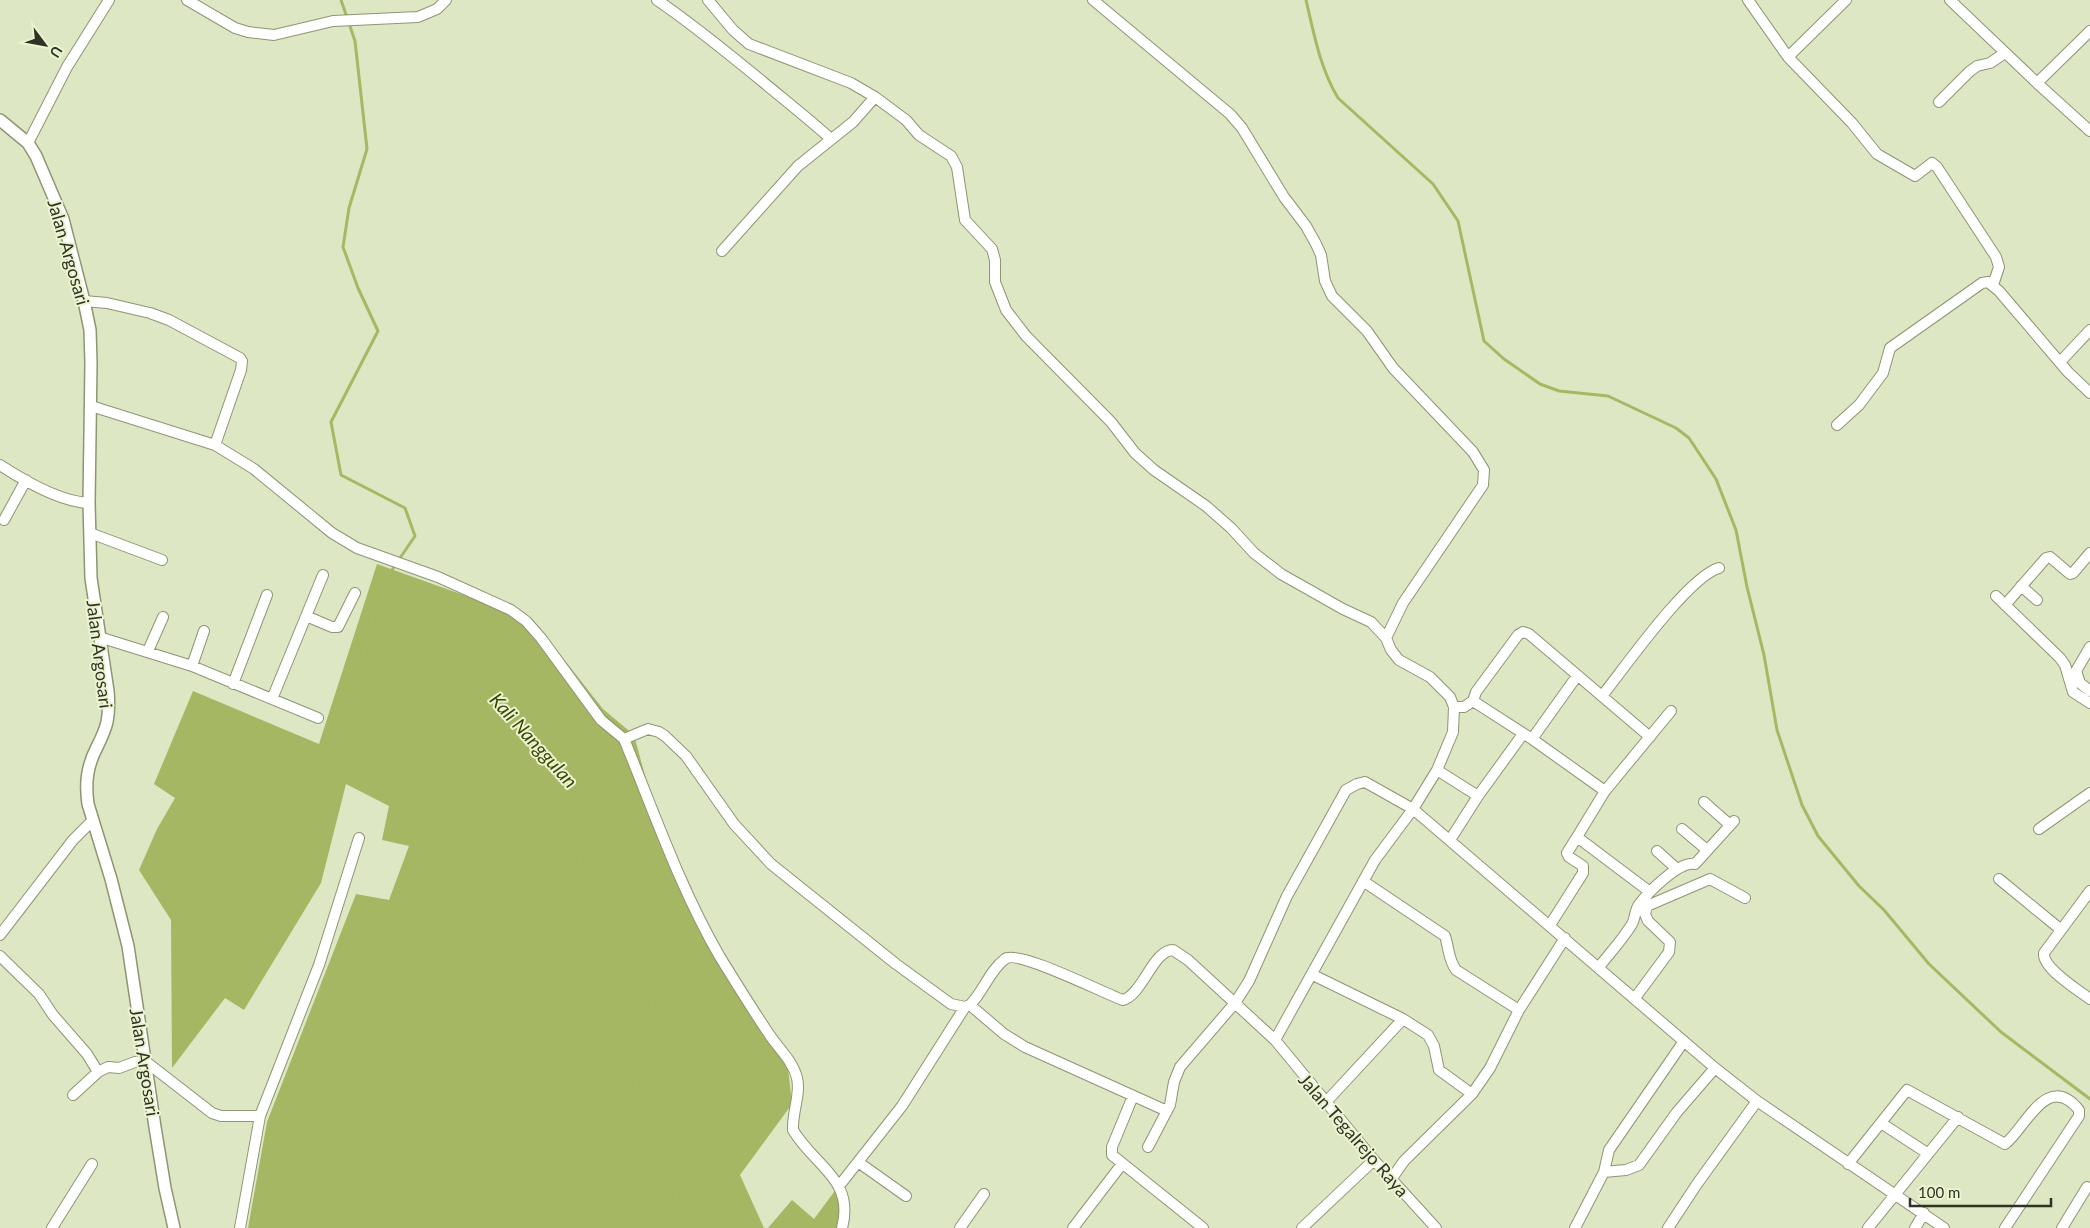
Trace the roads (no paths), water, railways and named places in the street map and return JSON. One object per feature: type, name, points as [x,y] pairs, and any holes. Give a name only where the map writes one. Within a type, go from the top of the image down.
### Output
[{"type":"street","points":[[28,143],[66,68],[110,0]]},
{"type":"street","points":[[187,0],[234,28],[262,34],[285,34],[322,23],[344,20],[409,19],[437,9],[446,0]]},
{"type":"street","points":[[658,0],[730,55],[812,121],[831,139]]},
{"type":"street","points":[[709,0],[733,30],[749,44],[851,83],[875,97],[906,120],[919,135],[952,156],[957,166],[965,220],[992,249],[995,260],[995,282],[1006,310],[1026,336],[1111,422],[1135,453],[1154,470],[1206,506],[1237,534],[1254,553],[1281,574],[1343,609],[1371,622],[1386,638],[1399,660],[1430,677],[1450,697],[1454,707],[1453,732],[1437,770],[1413,809],[1375,860],[1313,975],[1275,1040]]},
{"type":"street","points":[[1093,0],[1223,109],[1242,128],[1284,198],[1316,244],[1321,255],[1325,282],[1332,296],[1367,331],[1393,368],[1473,452],[1484,470],[1483,485],[1403,603],[1386,638]]},
{"type":"street","points":[[1748,0],[1776,43],[1852,123],[1877,154],[1915,176],[1932,163],[1937,167],[1996,257],[1999,267],[1993,285]]},
{"type":"street","points":[[1788,57],[1846,0]]},
{"type":"street","points":[[1950,0],[2090,131]]},
{"type":"street","points":[[2037,83],[2090,31]]},
{"type":"street","points":[[1939,102],[1977,66],[1990,63],[2005,53]]},
{"type":"street","points":[[722,251],[798,166],[854,122],[875,97]]},
{"type":"street","name":"Jalan Argosari","points":[[0,120],[28,143],[44,174],[62,219],[90,330],[89,503],[91,578],[109,709],[107,724],[90,762],[87,776],[88,804],[111,879],[128,946],[165,1188],[174,1228]]},
{"type":"street","points":[[1837,425],[1859,405],[1883,373],[1890,348],[1982,283],[1988,282],[1993,285],[2060,362],[2090,393]]},
{"type":"street","points":[[84,301],[107,303],[150,313],[170,320],[240,358],[242,361],[241,370],[215,444]]},
{"type":"street","points":[[2060,362],[2090,330]]},
{"type":"street","points":[[91,406],[215,444],[269,480],[344,540],[358,548],[438,577],[491,600],[518,616],[541,638],[595,712],[614,732],[624,739],[686,892],[720,956],[769,1034],[793,1066],[799,1091],[794,1105],[793,1130],[839,1186],[845,1202],[842,1228]]},
{"type":"street","points":[[0,464],[26,480],[75,502],[89,503]]},
{"type":"street","points":[[4,520],[26,480]]},
{"type":"street","points":[[90,533],[162,560]]},
{"type":"street","points":[[2005,605],[2042,562],[2050,557],[2070,574],[2076,576],[2090,553]]},
{"type":"street","points":[[1602,696],[1680,599],[1706,573],[1720,568]]},
{"type":"street","points":[[272,699],[323,575]]},
{"type":"street","points":[[2021,586],[2037,600]]},
{"type":"street","points":[[306,616],[332,627],[338,627],[355,593]]},
{"type":"street","points":[[233,684],[267,595]]},
{"type":"street","points":[[1996,596],[2060,658],[2065,665],[2073,692],[2090,703]]},
{"type":"street","points":[[148,651],[163,618]]},
{"type":"street","points":[[192,666],[204,631]]},
{"type":"street","points":[[1454,707],[1464,707],[1472,701],[1476,692],[1518,635],[1523,632],[1529,634],[1650,737]]},
{"type":"street","points":[[98,637],[192,666],[318,718]]},
{"type":"street","points":[[2090,647],[2076,671],[2080,683],[2090,691]]},
{"type":"street","points":[[1450,840],[1478,796],[1577,676]]},
{"type":"street","points":[[1472,701],[1605,791]]},
{"type":"street","points":[[1550,925],[1583,873],[1583,866],[1569,857],[1567,853],[1605,791],[1671,711]]},
{"type":"street","points":[[624,739],[648,729],[665,736],[686,756],[734,824],[771,864],[896,964],[951,1004],[957,1007],[967,1006],[1024,1048],[1167,1111]]},
{"type":"street","points":[[1437,770],[1478,796]]},
{"type":"street","points":[[1148,1148],[1170,1105],[1174,1082],[1180,1067],[1235,1003],[1249,981],[1287,896],[1346,790],[1365,782],[1413,809],[1715,1068],[1758,1101],[1848,1164],[1896,1193],[1944,1228]]},
{"type":"street","points":[[2039,829],[2090,793]]},
{"type":"street","points":[[1599,967],[1633,923],[1637,908],[1650,892],[1677,869],[1688,863],[1695,864],[1732,823],[1704,802]]},
{"type":"street","points":[[0,935],[74,840],[93,820]]},
{"type":"street","points":[[1682,829],[1707,850]]},
{"type":"street","points":[[240,1228],[260,1116],[319,965],[359,838]]},
{"type":"street","points":[[1576,838],[1650,892]]},
{"type":"street","points":[[1657,851],[1677,869]]},
{"type":"street","points":[[1635,998],[1671,947],[1670,942],[1648,921],[1645,914],[1647,906],[1710,879],[1745,898]]},
{"type":"street","points":[[1999,880],[2060,929]]},
{"type":"street","points":[[1363,881],[1445,936],[1448,953],[1456,970],[1519,1010]]},
{"type":"street","points":[[2090,891],[2044,953],[2044,960],[2050,969],[2090,999]]},
{"type":"street","points":[[1392,1178],[1404,1161],[1472,1094],[1490,1068],[1519,1010],[1564,938]]},
{"type":"street","name":"Jalan Tegalrejo Raya","points":[[967,1006],[998,967],[1010,957],[1027,959],[1123,1000],[1132,996],[1163,953],[1170,950],[1188,960],[1275,1040],[1374,1160],[1436,1228]]},
{"type":"street","points":[[0,956],[39,994],[53,1015],[87,1054],[98,1072]]},
{"type":"street","points":[[1313,975],[1403,1019],[1428,1035],[1434,1046],[1439,1070],[1472,1094]]},
{"type":"street","points":[[839,1186],[902,1106],[967,1006]]},
{"type":"street","points":[[1326,1102],[1403,1019]]},
{"type":"street","points":[[1575,1228],[1604,1172],[1609,1150],[1684,1041]]},
{"type":"street","points":[[74,1095],[98,1072],[108,1067],[119,1068],[135,1062],[145,1061],[212,1114],[221,1116],[260,1116]]},
{"type":"street","points":[[1604,1172],[1626,1170],[1639,1165],[1677,1112],[1715,1068]]},
{"type":"street","points":[[1848,1164],[1907,1090],[2006,1144],[2040,1103],[2050,1097],[2067,1099],[2079,1110],[2079,1116],[2005,1228]]},
{"type":"street","points":[[1133,1096],[1111,1151],[1112,1155],[1203,1228]]},
{"type":"street","points":[[1668,1228],[1697,1184],[1758,1101]]},
{"type":"street","points":[[1868,1228],[1958,1117]]},
{"type":"street","points":[[1880,1123],[1927,1153]]},
{"type":"street","points":[[1302,1228],[1374,1160]]},
{"type":"street","points":[[858,1162],[906,1196]]},
{"type":"street","points":[[52,1228],[92,1164]]},
{"type":"street","points":[[1073,1228],[1122,1164]]},
{"type":"street","points":[[2062,1228],[2087,1187]]},
{"type":"street","points":[[960,1228],[984,1194]]},
{"type":"street","points":[[1915,1228],[1924,1213]]},
{"type":"waterway","name":"Kali Nanggulan","points":[[341,0],[355,41],[367,149],[349,208],[343,247],[358,288],[378,331],[331,422],[341,475],[405,508],[415,536],[379,589],[362,663],[392,683],[466,689],[498,715],[547,777],[578,810],[588,838],[572,880],[591,926],[619,949],[640,971],[655,1013],[641,1056],[633,1069],[649,1144],[668,1176],[689,1228]]},
{"type":"waterway","points":[[1306,0],[1322,63],[1338,98],[1433,184],[1458,221],[1484,341],[1504,359],[1540,384],[1559,391],[1608,396],[1676,428],[1689,438],[1716,479],[1736,530],[1747,587],[1764,655],[1777,730],[1802,805],[1818,836],[1859,886],[1884,910],[1929,964],[2001,1032],[2090,1099]]}]
